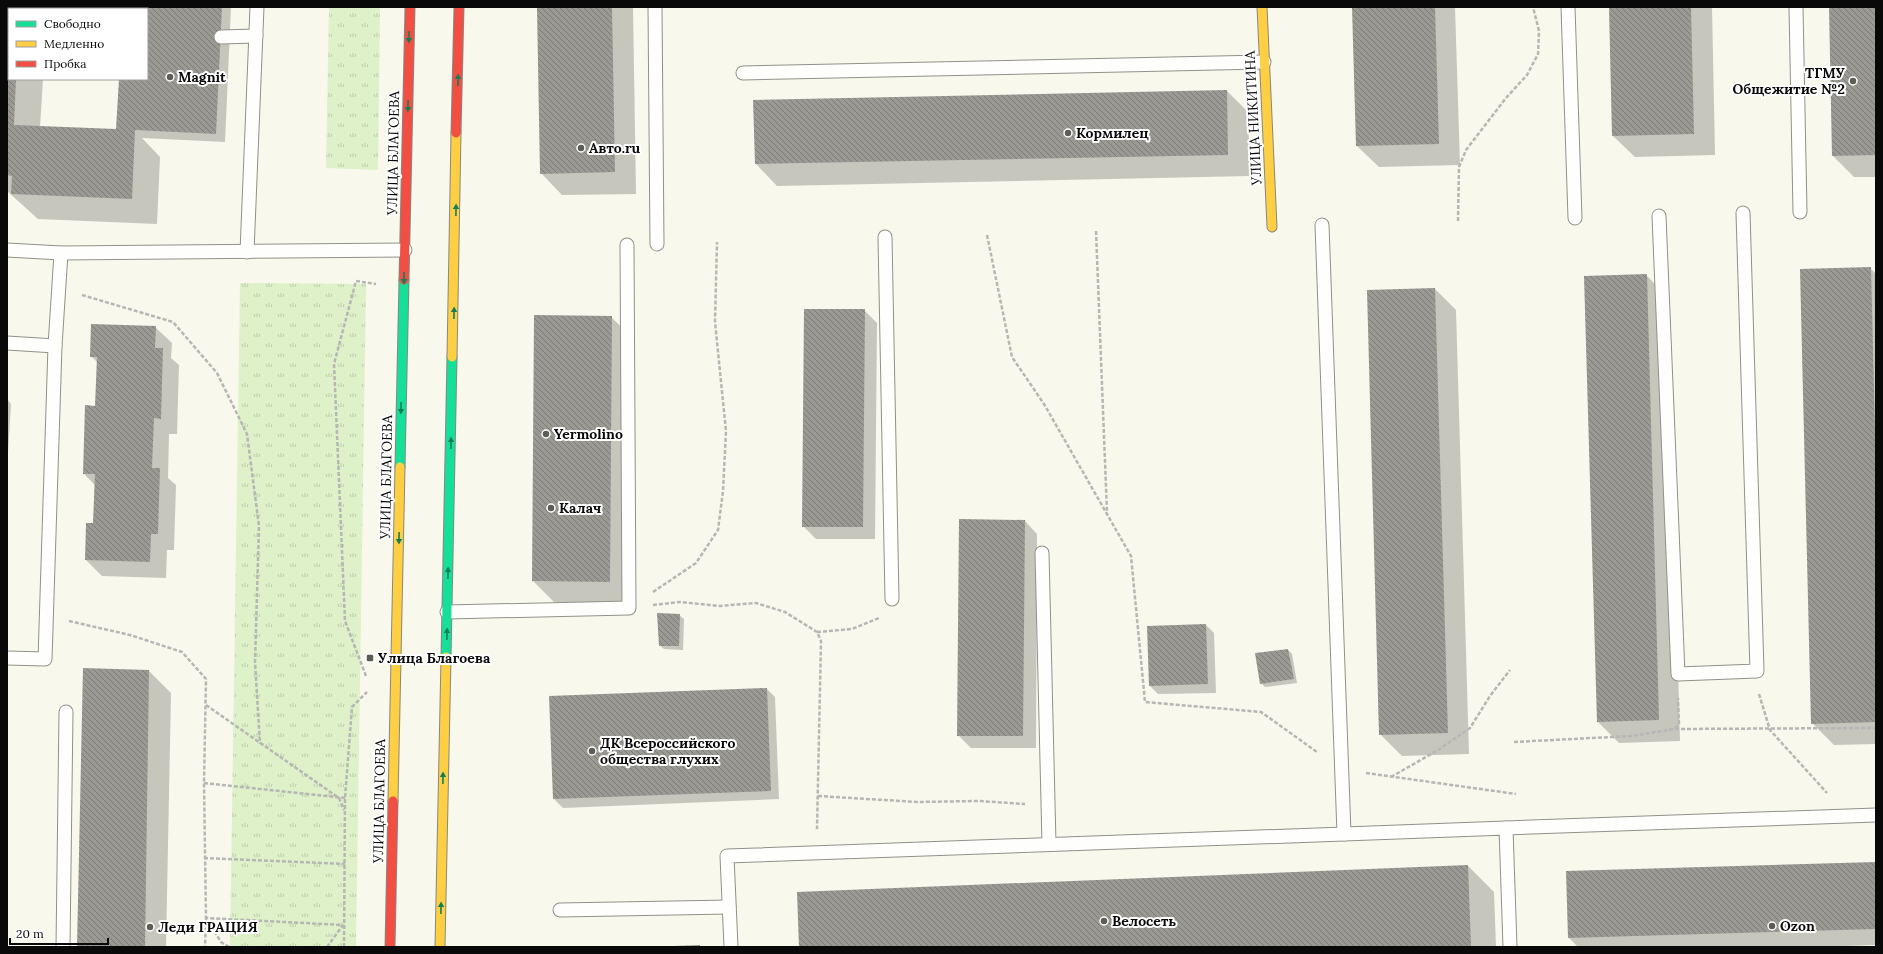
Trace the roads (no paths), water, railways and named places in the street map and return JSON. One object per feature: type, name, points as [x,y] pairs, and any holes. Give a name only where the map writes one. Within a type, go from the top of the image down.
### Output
[{"type":"main road","name":"УЛИЦА БЛАГОЕВА","points":[[390,947],[410,7]]},
{"type":"main road","points":[[440,947],[459,7]]},
{"type":"main road","name":"УЛИЦА НИКИТИНА","points":[[1262,7],[1272,227]]},
{"type":"lane","points":[[247,252],[257,7]]},
{"type":"lane","points":[[656,7],[657,244]]},
{"type":"lane","points":[[1568,7],[1575,218]]},
{"type":"lane","points":[[1796,7],[1800,212]]},
{"type":"lane","points":[[221,37],[256,36]]},
{"type":"lane","points":[[743,73],[1264,62]]},
{"type":"lane","points":[[1659,216],[1678,674],[1757,671],[1743,213]]},
{"type":"lane","points":[[1322,225],[1344,834]]},
{"type":"lane","points":[[885,238],[892,599]]},
{"type":"lane","points":[[447,612],[629,608],[627,245]]},
{"type":"lane","points":[[7,250],[61,253],[405,250]]},
{"type":"lane","points":[[7,658],[45,659],[55,346],[61,253]]},
{"type":"lane","points":[[7,343],[55,346]]},
{"type":"lane","points":[[1042,553],[1049,844]]},
{"type":"lane","points":[[63,947],[66,712]]},
{"type":"lane","points":[[731,947],[728,856],[1876,815]]},
{"type":"lane","points":[[1506,828],[1510,947]]},
{"type":"lane","points":[[560,910],[729,907]]},
{"type":"place","name":"Magnit","points":[[170,77]]},
{"type":"place","name":"ТГМУ Общежитие №2","points":[[1853,81]]},
{"type":"place","name":"Кормилец","points":[[1068,133]]},
{"type":"place","name":"Авто.ru","points":[[581,148]]},
{"type":"place","name":"Yermolino","points":[[546,434]]},
{"type":"place","name":"Калач","points":[[551,508]]},
{"type":"place","name":"Улица Благоева","points":[[370,658]]},
{"type":"place","name":"ДК Всероссийского общества глухих","points":[[592,751]]},
{"type":"place","name":"Велосеть","points":[[1104,921]]},
{"type":"place","name":"Ozon","points":[[1772,926]]},
{"type":"place","name":"Леди ГРАЦИЯ","points":[[150,927]]}]
